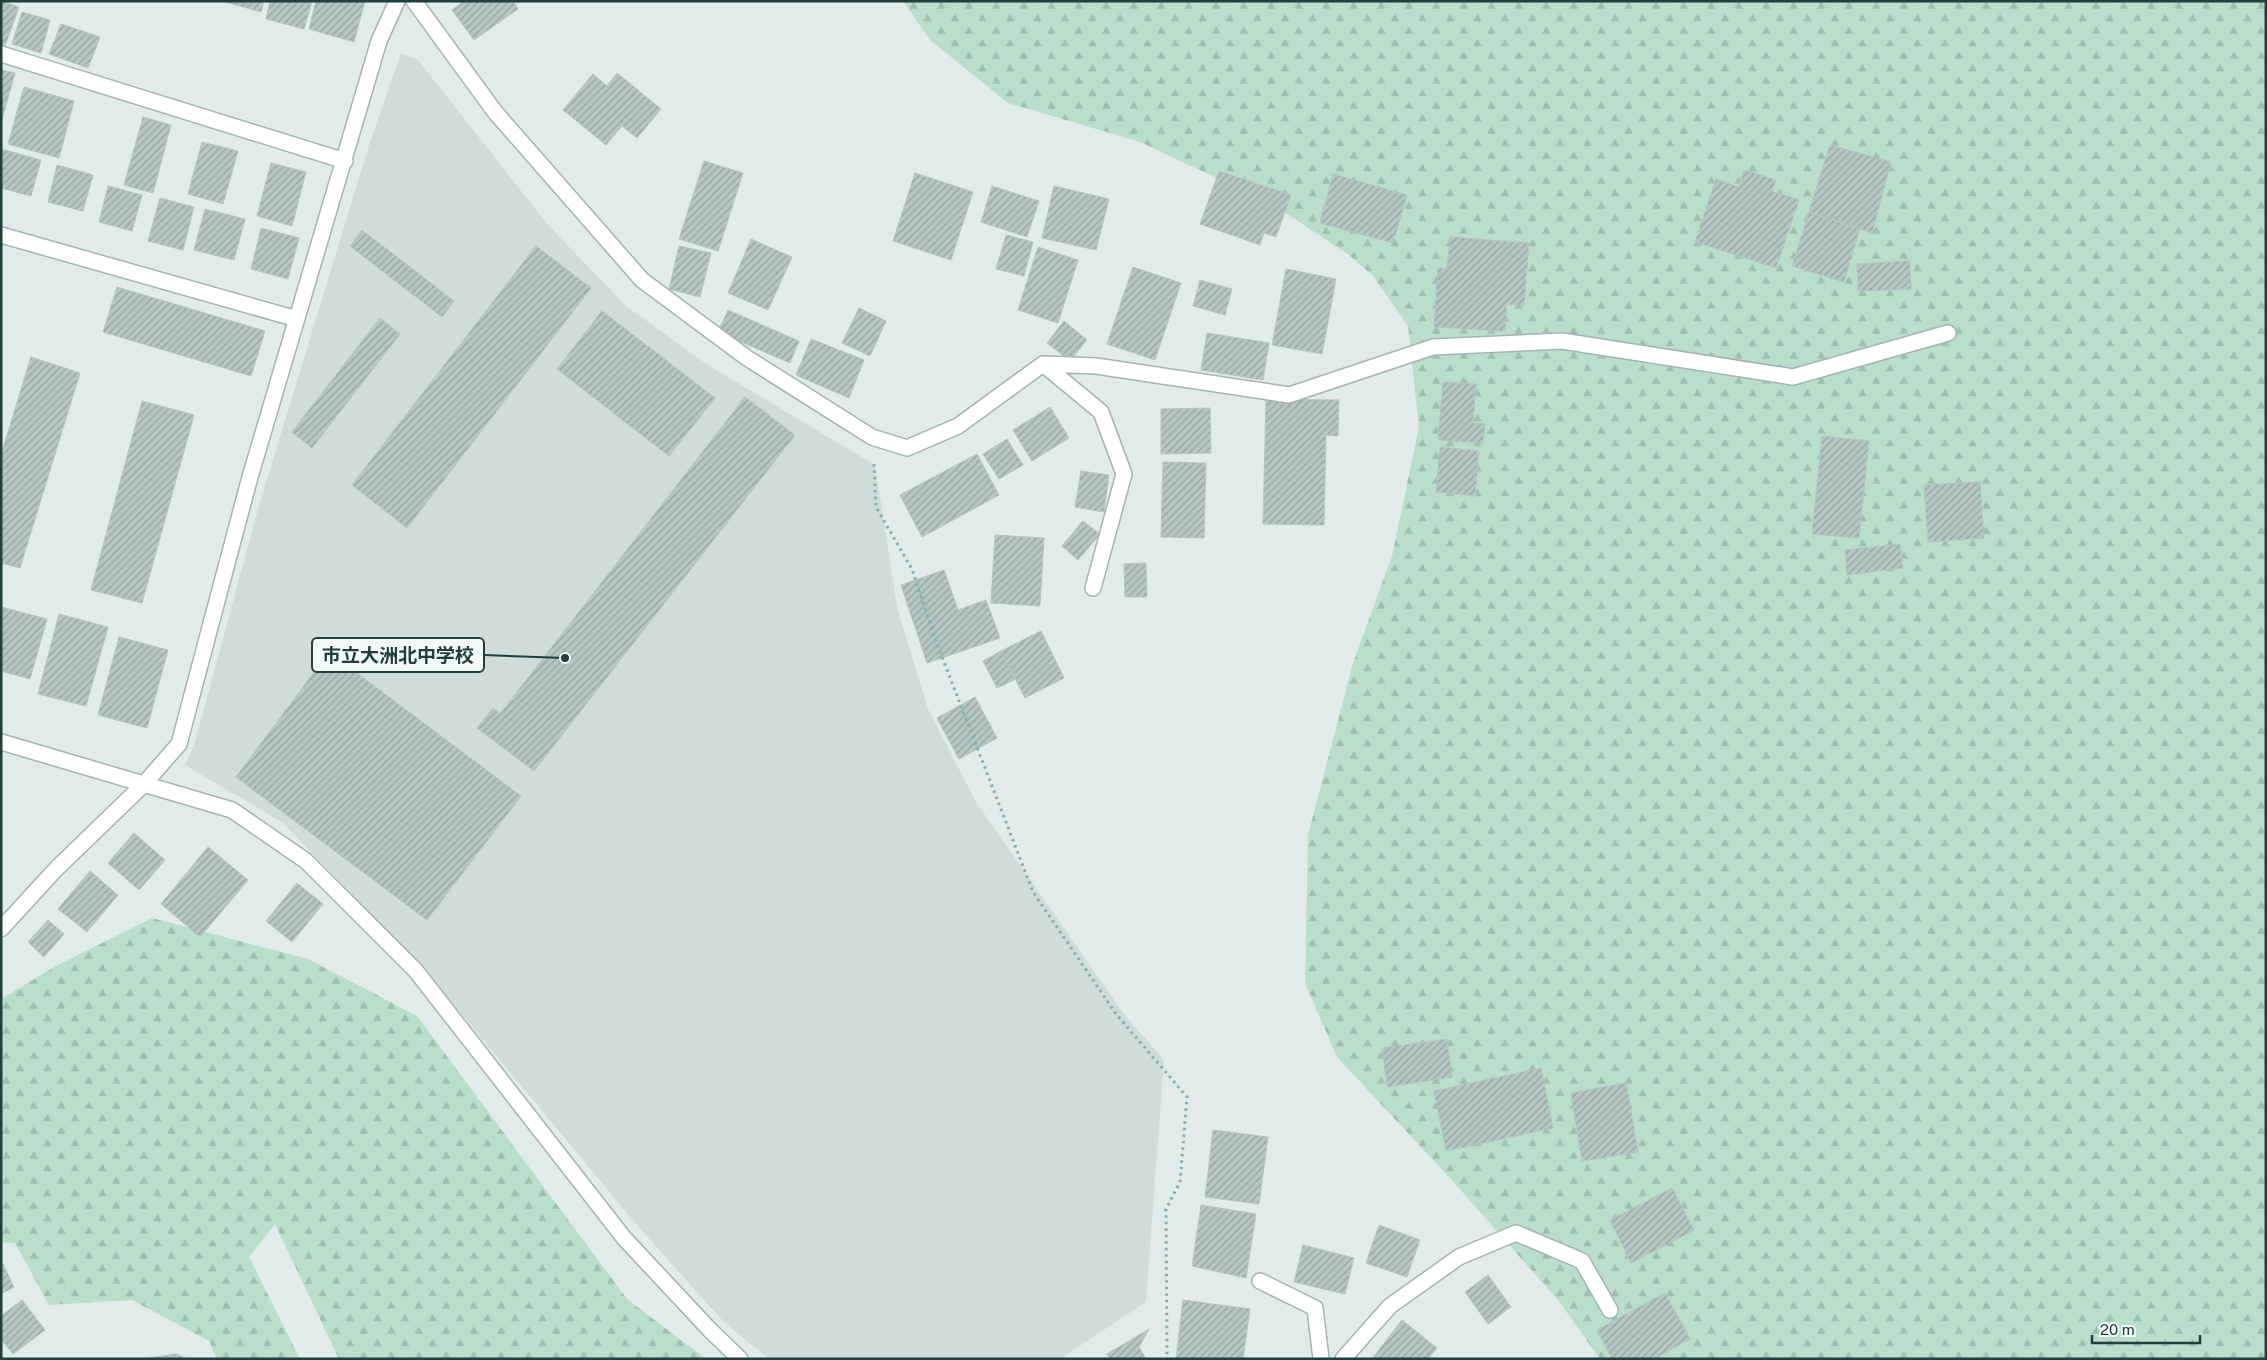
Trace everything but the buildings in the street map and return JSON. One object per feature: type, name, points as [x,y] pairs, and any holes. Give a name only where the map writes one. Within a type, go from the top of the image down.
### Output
[{"type":"street","points":[[1,929],[56,869],[144,784],[179,744],[250,477],[379,41],[397,1]]},
{"type":"street","points":[[414,1],[495,112],[642,280],[747,358],[872,437],[907,448],[958,426],[1043,364],[1096,366],[1289,395],[1433,347],[1562,342],[1793,377],[1948,333]]},
{"type":"street","points":[[1,54],[345,161]]},
{"type":"street","points":[[1,235],[297,319]]},
{"type":"street","points":[[1043,364],[1101,412],[1124,474],[1093,588]]},
{"type":"street","points":[[1,742],[232,810],[306,862],[416,972],[624,1238],[710,1330],[740,1359]]},
{"type":"street","points":[[1343,1359],[1390,1306],[1459,1258],[1516,1233],[1582,1261],[1610,1310]]},
{"type":"street","points":[[1260,1282],[1315,1308],[1321,1359]]},
{"type":"path","points":[[872,437],[876,506],[912,569],[937,644],[1033,892],[1116,1014],[1187,1097],[1180,1182],[1166,1209],[1167,1359]]},
{"type":"shaded area","points":[[401,53],[418,60],[548,225],[626,306],[708,365],[875,465],[897,607],[928,709],[976,802],[1124,1014],[1164,1060],[1146,1302],[1060,1359],[769,1359],[724,1322],[636,1224],[426,971],[283,823],[185,765],[194,746],[258,509],[369,145]]},
{"type":"green space","points":[[903,1],[2266,1],[2266,1359],[1600,1359],[1558,1300],[1449,1177],[1337,1057],[1305,983],[1308,835],[1353,663],[1392,556],[1419,427],[1408,326],[1373,276],[1349,255],[1272,204],[1140,142],[1008,103],[930,40]]},
{"type":"green space","points":[[152,918],[308,959],[417,1016],[627,1299],[706,1359],[339,1359],[275,1224],[249,1257],[300,1359],[217,1359],[209,1341],[132,1300],[49,1305],[15,1243],[1,1242],[1,999],[56,966]]},
{"type":"place","name":"市立大洲北中学校","points":[[565,658]]}]
